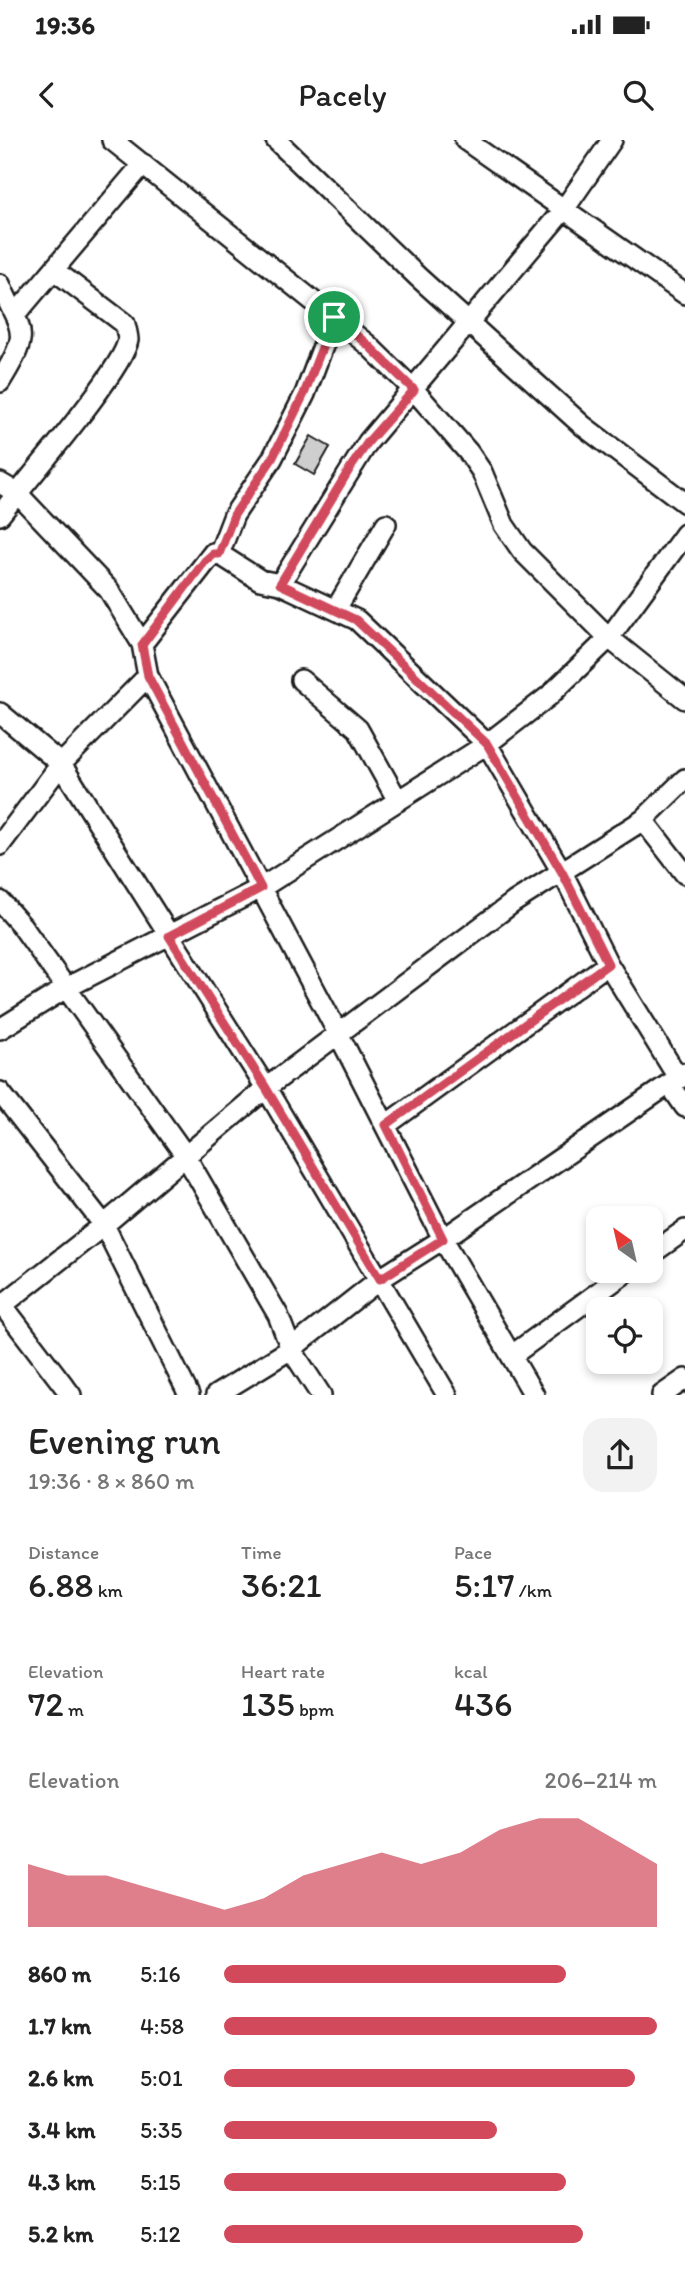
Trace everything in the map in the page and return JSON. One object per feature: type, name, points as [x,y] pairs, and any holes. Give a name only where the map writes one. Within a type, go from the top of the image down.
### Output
[{"type":"street","points":[[112,140],[368,345],[414,390],[469,453],[482,472],[504,525],[522,551],[609,638],[685,699]]},
{"type":"street","points":[[276,140],[469,324],[582,425],[685,503]]},
{"type":"street","points":[[465,140],[685,294]]},
{"type":"street","points":[[280,584],[368,442],[565,208],[612,140]]},
{"type":"street","points":[[16,314],[143,164]]},
{"type":"street","points":[[0,515],[122,357],[128,340],[125,324],[54,270]]},
{"type":"street","points":[[0,284],[22,327],[20,345],[0,382]]},
{"type":"street","points":[[219,554],[234,515],[272,459],[304,394],[334,317]]},
{"type":"street","points":[[0,483],[17,493],[109,590],[142,645],[148,676],[339,1035],[443,1239],[534,1395]]},
{"type":"street","points":[[336,609],[386,524]]},
{"type":"street","points":[[0,1029],[66,988],[261,888],[487,744],[549,696],[609,638],[685,534]]},
{"type":"street","points":[[142,645],[213,554],[219,554],[260,580],[280,584],[356,620],[487,744],[563,874],[608,964],[678,1079],[685,1107]]},
{"type":"street","points":[[0,845],[61,764],[148,676]]},
{"type":"street","points":[[301,680],[358,729],[398,801]]},
{"type":"street","points":[[0,713],[61,764],[266,1088],[447,1395]]},
{"type":"street","points":[[71,1395],[1,1305],[104,1225],[266,1088],[514,902],[563,874],[643,820],[685,779]]},
{"type":"street","points":[[643,820],[685,874]]},
{"type":"street","points":[[0,901],[22,926],[185,1155],[278,1315],[291,1349],[321,1395]]},
{"type":"street","points":[[386,1125],[608,964]]},
{"type":"street","points":[[216,1395],[291,1349],[380,1279],[678,1079]]},
{"type":"street","points":[[0,1093],[104,1225],[189,1395]]},
{"type":"street","points":[[663,1246],[685,1230]]},
{"type":"street","points":[[511,1356],[611,1283]]},
{"type":"street","points":[[662,1395],[685,1379]]},
{"type":"building","points":[[311,436],[330,447],[314,475],[295,464]]},
{"type":"route","points":[[334,317],[368,345],[414,390],[368,442],[280,584],[356,620],[487,744],[563,874],[608,964],[386,1125],[443,1239],[380,1279],[266,1088],[169,936],[261,888],[148,676],[142,645],[205,561],[213,554],[219,554],[234,515],[272,459],[304,394],[334,317]]}]
